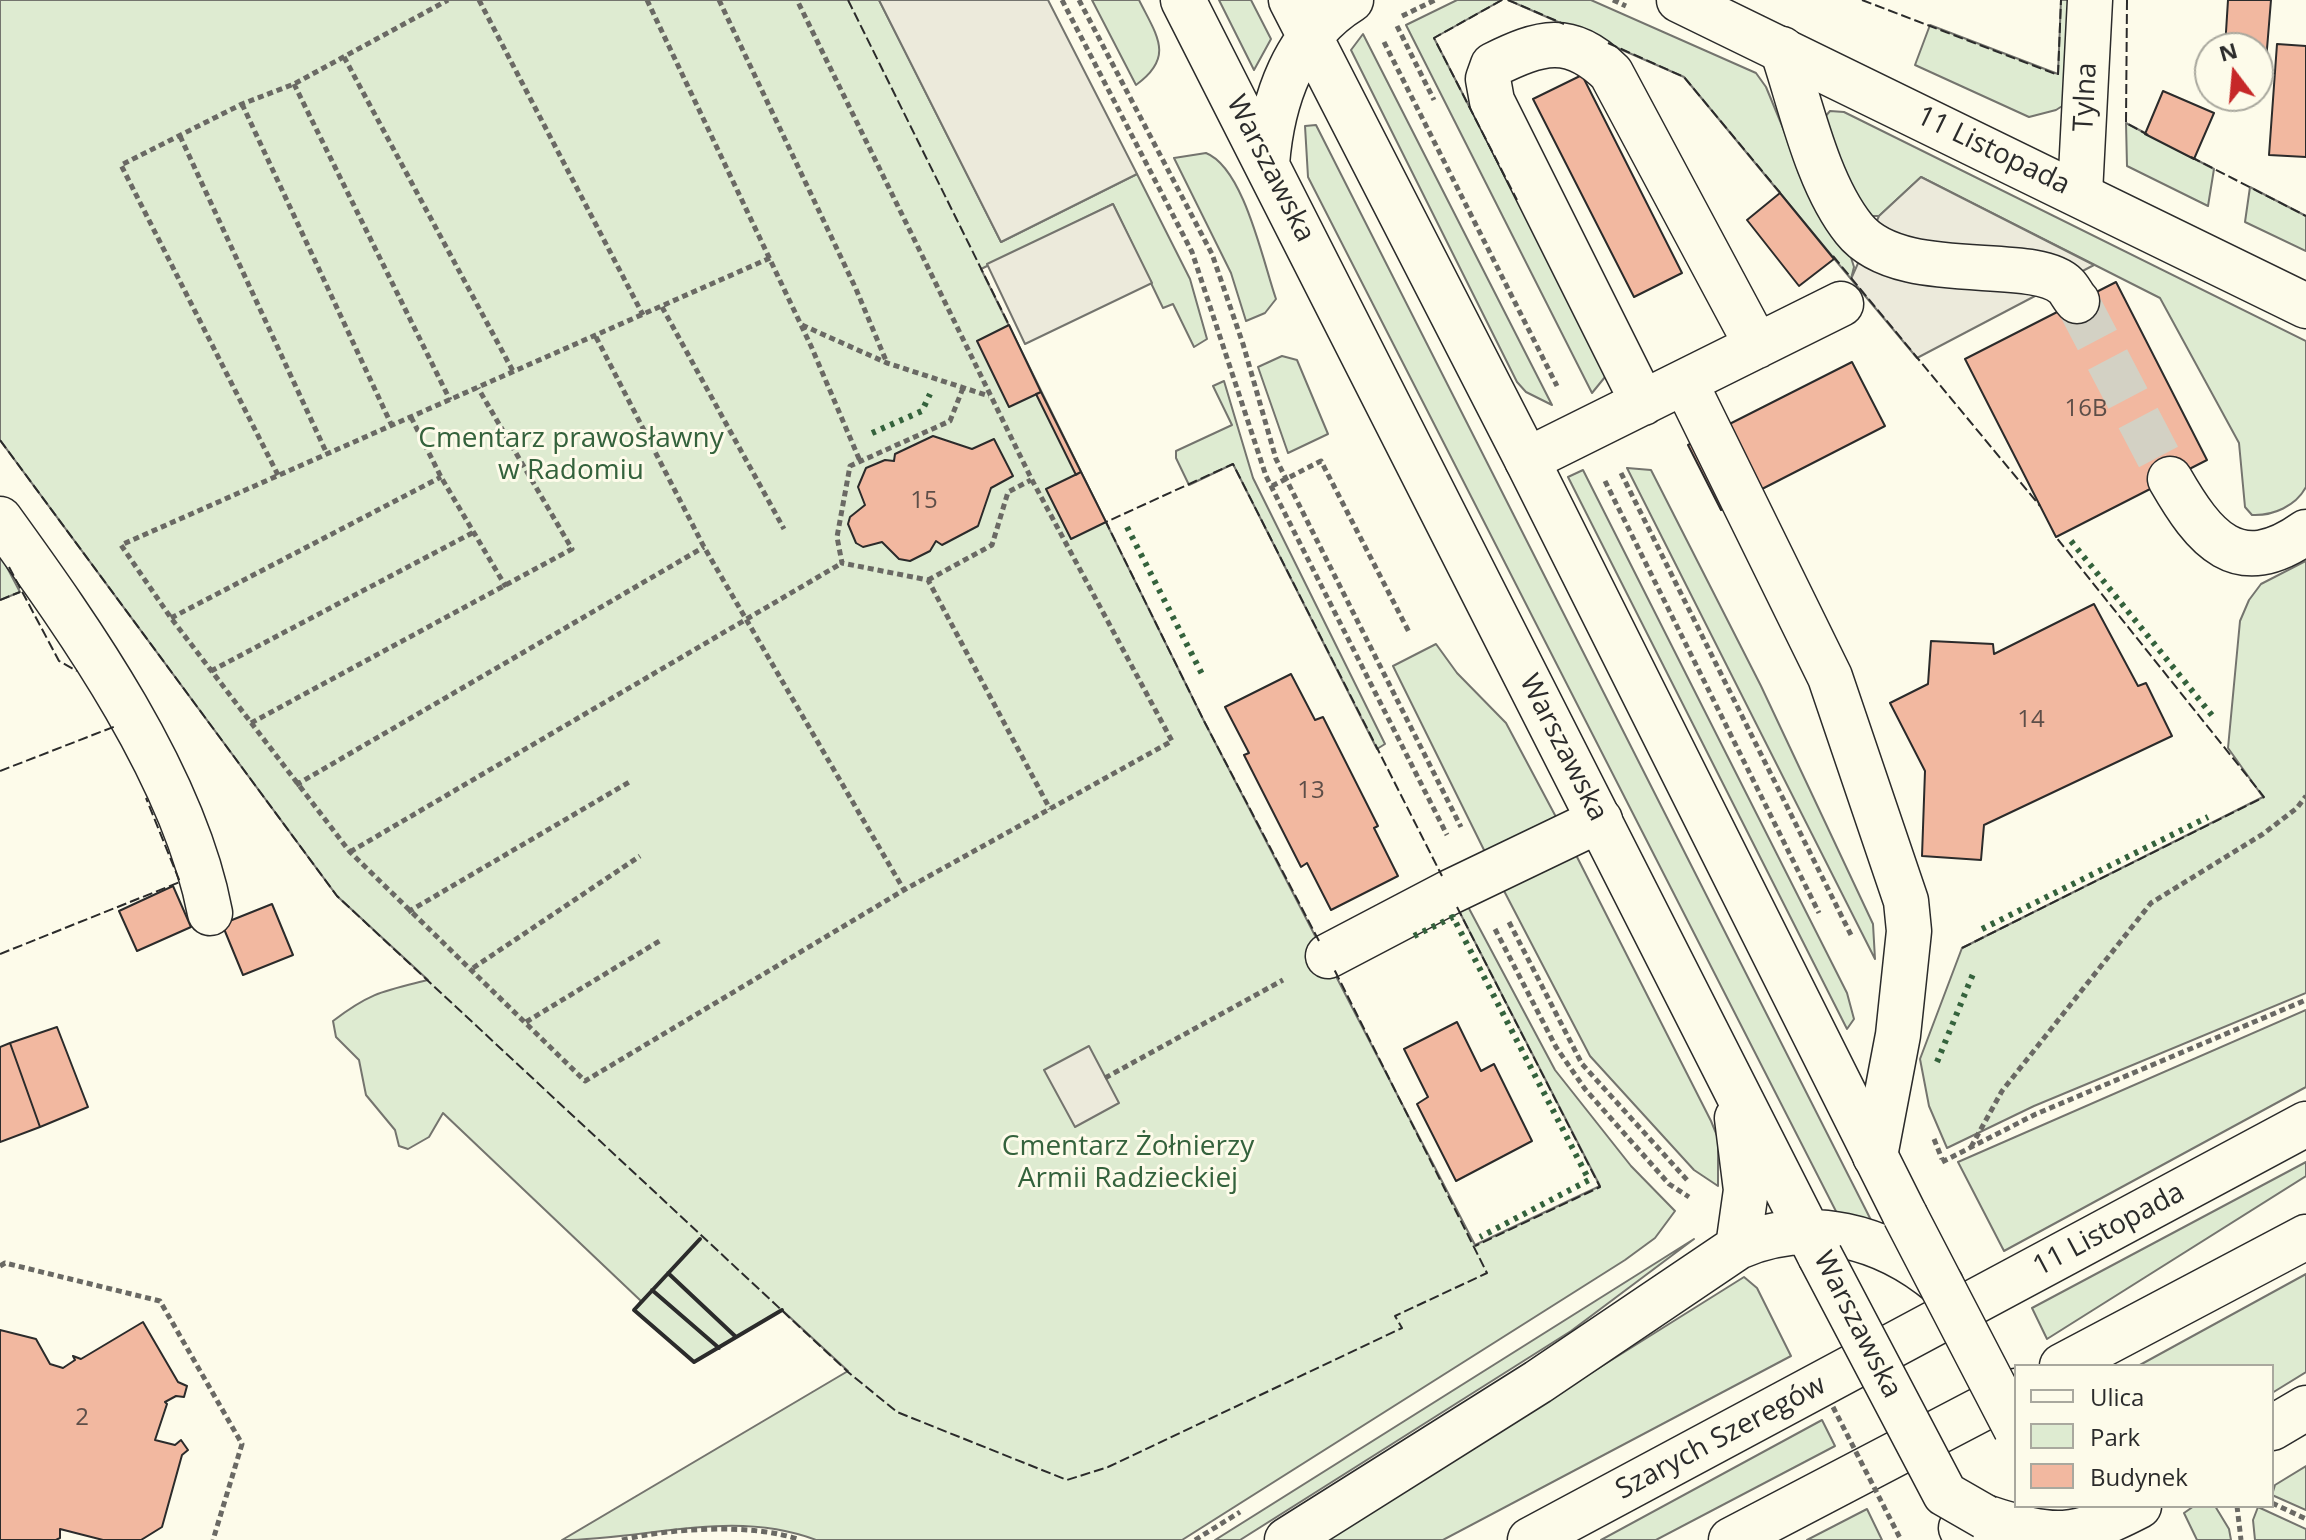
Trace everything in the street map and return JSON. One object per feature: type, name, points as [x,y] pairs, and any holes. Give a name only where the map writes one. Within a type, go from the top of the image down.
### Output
[{"type":"main road","name":"Warszawska","points":[[1183,0],[1727,1072],[1828,1242],[1964,1520]]},
{"type":"main road","points":[[1300,18],[1334,10],[1351,0]]},
{"type":"main road","name":"11 Listopada","points":[[1679,0],[2080,193],[2306,306]]},
{"type":"main road","name":"Tylna","points":[[2080,193],[2090,0]]},
{"type":"main road","points":[[1267,164],[1277,101],[1300,18]]},
{"type":"main road","points":[[1300,18],[1527,460],[1875,1156],[2014,1425]]},
{"type":"main road","points":[[1643,403],[1492,101],[1488,79],[1493,65],[1526,49],[1558,43],[1591,53],[1611,73],[1757,346]]},
{"type":"main road","points":[[1782,49],[1830,190],[1863,238],[1912,260],[2044,275],[2065,285],[2077,301]]},
{"type":"main road","points":[[1527,460],[1841,304]]},
{"type":"main road","points":[[1685,382],[1830,677],[1906,901],[1909,931],[1898,1035],[1875,1156]]},
{"type":"main road","points":[[2170,479],[2194,522],[2223,548],[2255,555],[2291,542],[2306,532]]},
{"type":"main road","points":[[0,519],[110,683],[146,747],[203,879],[210,913]]},
{"type":"main road","points":[[1328,956],[1600,820]]},
{"type":"main road","points":[[1727,1072],[1744,1153],[1746,1190],[1738,1247]]},
{"type":"main road","name":"11 Listopada","points":[[1912,1336],[2306,1124]]},
{"type":"main road","points":[[1287,1540],[1538,1382],[1738,1247],[1760,1237],[1828,1242],[1911,1259],[1941,1284]]},
{"type":"main road","points":[[2066,1364],[2306,1237]]},
{"type":"main road","name":"Szarych Szeregów","points":[[1530,1540],[1912,1336]]},
{"type":"main road","points":[[1731,1540],[2014,1392]]},
{"type":"main road","points":[[2274,1427],[2306,1408]]},
{"type":"main road","points":[[1964,1520],[2048,1536],[2066,1527],[2132,1508]]},
{"type":"path","points":[[278,475],[121,165],[242,104],[294,84],[448,0]]},
{"type":"path","points":[[479,0],[643,315]]},
{"type":"path","points":[[647,0],[801,325],[860,461]]},
{"type":"path","points":[[719,0],[887,363]]},
{"type":"path","points":[[770,258],[121,545],[171,618],[350,852],[408,912],[473,968],[585,1081],[904,890],[1172,741],[989,396],[797,0]]},
{"type":"path","points":[[1062,0],[1192,252],[1227,350],[1257,456],[1478,879],[1582,1064],[1694,1197],[1669,1184],[1569,1066],[1478,879],[1286,479],[1266,434],[1243,344],[1212,254],[1079,0]]},
{"type":"path","points":[[1435,0],[1394,20],[1435,103]]},
{"type":"path","points":[[1381,36],[1858,950]]},
{"type":"path","points":[[344,57],[514,373]]},
{"type":"path","points":[[294,84],[450,400]]},
{"type":"path","points":[[242,104],[392,427]]},
{"type":"path","points":[[180,136],[327,455]]},
{"type":"path","points":[[662,307],[784,529]]},
{"type":"path","points":[[801,325],[887,363],[989,396]]},
{"type":"path","points":[[596,337],[704,547],[904,890]]},
{"type":"path","points":[[251,723],[572,549],[478,388]]},
{"type":"path","points":[[842,563],[837,537],[850,466],[950,421],[963,388]]},
{"type":"path","points":[[411,417],[441,477],[506,587]]},
{"type":"path","points":[[1589,430],[1824,924]]},
{"type":"path","points":[[1272,486],[1321,461],[1410,634]]},
{"type":"path","points":[[171,618],[441,477]]},
{"type":"path","points":[[350,852],[842,563],[928,580],[992,545],[1008,492],[1032,480]]},
{"type":"path","points":[[211,671],[474,532]]},
{"type":"path","points":[[296,785],[704,547]]},
{"type":"path","points":[[928,580],[1050,809]]},
{"type":"path","points":[[408,912],[631,781]]},
{"type":"path","points":[[1971,1147],[2002,1091],[2151,903],[2263,834],[2297,808],[2306,796]]},
{"type":"path","points":[[473,968],[640,856]]},
{"type":"path","points":[[526,1022],[661,940]]},
{"type":"path","points":[[1105,1078],[1328,956]]},
{"type":"path","points":[[1934,1165],[2036,1114],[2306,1000]]},
{"type":"path","points":[[1933,1135],[1947,1175]]},
{"type":"path","points":[[0,1266],[5,1263],[160,1301],[242,1444],[213,1540]]},
{"type":"path","points":[[2274,1504],[2306,1519]]},
{"type":"path","points":[[2237,1508],[2241,1540]]},
{"type":"path","points":[[622,1540],[670,1532],[713,1531],[756,1531],[800,1540]]},
{"type":"green space","name":"Cmentarz prawosławny w Radomiu","points":[[0,0],[879,0],[1001,242],[1137,174],[1190,279],[1207,339],[1194,347],[1173,304],[1163,308],[1113,204],[981,269],[1204,721],[1475,1245],[1600,1186],[1456,905],[1465,901],[1555,1070],[1631,1166],[1675,1211],[1655,1238],[1625,1260],[1182,1540],[816,1540],[753,1526],[721,1526],[562,1540],[848,1371],[782,1310],[694,1362],[634,1310],[641,1301],[443,1113],[429,1137],[408,1149],[399,1146],[395,1130],[366,1095],[359,1060],[336,1037],[333,1021],[378,994],[428,980],[337,896],[0,440]]},
{"type":"green space","points":[[1092,0],[1139,0],[1156,35],[1159,55],[1148,75],[1136,85]]},
{"type":"green space","points":[[1219,0],[1251,0],[1271,39],[1254,70]]},
{"type":"green space","points":[[1457,0],[1502,0],[1434,38],[1601,363],[1605,377],[1592,393],[1406,25]]},
{"type":"green space","points":[[1508,0],[1591,0],[1756,73],[1766,87],[1812,198],[1849,251],[1854,267],[1851,279],[1684,77]]},
{"type":"green space","points":[[2061,0],[2076,0],[2067,103],[2056,110],[2029,117],[1915,65],[1930,25],[2058,74]]},
{"type":"green space","points":[[1363,34],[1552,405],[1526,392],[1517,382],[1351,50]]},
{"type":"green space","points":[[1830,111],[1844,112],[2306,341],[2306,487],[2302,494],[2290,504],[2268,514],[2252,515],[2245,507],[2239,443],[2160,298],[1921,177],[1879,216],[1868,216],[1858,207],[1824,118]]},
{"type":"green space","points":[[2126,123],[2214,169],[2208,206],[2127,166]]},
{"type":"green space","points":[[1316,125],[1874,1226],[1843,1225],[1308,177],[1305,126]]},
{"type":"green space","points":[[1206,153],[1219,162],[1241,196],[1276,299],[1265,313],[1246,321],[1231,273],[1174,158]]},
{"type":"green space","points":[[2250,187],[2306,216],[2306,251],[2245,222]]},
{"type":"green space","points":[[1282,356],[1297,360],[1328,434],[1288,453],[1258,367]]},
{"type":"green space","points":[[1224,381],[1253,478],[1385,744],[1377,749],[1233,464],[1189,485],[1176,458],[1176,451],[1232,425],[1213,386]]},
{"type":"green space","points":[[1627,468],[1651,470],[1761,686],[1873,924],[1875,959]]},
{"type":"green space","points":[[1583,470],[1847,993],[1854,1019],[1847,1029],[1568,477]]},
{"type":"green space","points":[[0,554],[20,592],[0,600]]},
{"type":"green space","points":[[2306,561],[2306,993],[2034,1106],[1947,1148],[1929,1106],[1920,1059],[1962,948],[2263,797],[2228,748],[2240,621],[2249,600],[2261,584]]},
{"type":"green space","points":[[1436,644],[1457,673],[1506,723],[1556,817],[1485,852],[1393,666]]},
{"type":"green space","points":[[1575,853],[1711,1121],[1718,1138],[1718,1186],[1694,1170],[1590,1056],[1502,887]]},
{"type":"green space","points":[[2306,1010],[2306,1087],[2004,1251],[1958,1162]]},
{"type":"green space","points":[[2306,1162],[2306,1176],[2047,1339],[2032,1308]]},
{"type":"green space","points":[[1694,1239],[1571,1331],[1240,1540],[1215,1540]]},
{"type":"green space","points":[[2306,1274],[2306,1372],[2274,1392],[2274,1364],[2142,1364]]},
{"type":"green space","points":[[1744,1277],[1757,1288],[1791,1356],[1443,1540],[1324,1540]]},
{"type":"green space","points":[[1822,1420],[1835,1446],[1656,1540],[1601,1540]]},
{"type":"green space","points":[[2306,1466],[2306,1510],[2274,1496],[2275,1485]]},
{"type":"green space","points":[[2191,1508],[2216,1508],[2229,1529],[2231,1540],[2197,1540],[2184,1513]]},
{"type":"green space","points":[[2260,1508],[2306,1529],[2306,1540],[2255,1540],[2253,1520]]},
{"type":"green space","points":[[1867,1509],[1882,1540],[1807,1540]]},
{"type":"shaded area","points":[[879,0],[1048,0],[1137,174],[1001,242]]},
{"type":"shaded area","points":[[1921,177],[2094,265],[1917,358],[1851,279],[1879,216]]},
{"type":"shaded area","points":[[1113,204],[1152,283],[1025,344],[987,264]]},
{"type":"shaded area","points":[[1089,1046],[1119,1103],[1075,1127],[1044,1070]]},
{"type":"building","points":[[2228,0],[2271,0],[2268,32],[2226,32]]},
{"type":"building","points":[[2277,44],[2306,46],[2306,157],[2269,155]]},
{"type":"building","points":[[1582,75],[1682,273],[1634,297],[1533,99]]},
{"type":"building","points":[[2163,91],[2194,104],[2194,112],[2214,113],[2194,159],[2145,134]]},
{"type":"building","points":[[1780,193],[1834,259],[1799,286],[1747,220]]},
{"type":"building","points":[[2116,282],[2207,460],[2056,537],[1965,359]]},
{"type":"building","points":[[1009,325],[1041,392],[1009,407],[977,341]]},
{"type":"building","points":[[1852,362],[1885,426],[1721,510],[1688,445]]},
{"type":"building","points":[[1041,392],[1081,472],[1076,475],[1036,394]]},
{"type":"building","points":[[933,436],[972,449],[994,439],[1013,476],[991,488],[978,526],[942,545],[936,541],[930,551],[910,561],[899,559],[882,542],[863,547],[856,543],[848,524],[850,517],[865,505],[858,487],[866,468],[885,460],[894,461],[895,454]]},
{"type":"building","points":[[1081,472],[1106,522],[1071,539],[1046,489]]},
{"type":"building","points":[[2094,604],[2138,686],[2146,683],[2172,736],[1984,825],[1981,860],[1922,856],[1925,771],[1890,703],[1928,684],[1931,641],[1993,644],[1994,654]]},
{"type":"building","points":[[1291,674],[1315,720],[1323,717],[1378,826],[1374,828],[1398,876],[1331,910],[1307,863],[1301,867],[1244,755],[1249,753],[1225,707]]},
{"type":"building","points":[[173,886],[191,927],[137,951],[119,911]]},
{"type":"building","points":[[272,904],[293,955],[243,975],[222,924]]},
{"type":"building","points":[[1457,1022],[1481,1071],[1494,1064],[1532,1141],[1456,1181],[1417,1104],[1428,1097],[1404,1049]]},
{"type":"building","points":[[57,1027],[88,1107],[40,1127],[10,1043]]},
{"type":"building","points":[[10,1043],[40,1127],[0,1142],[0,1047]]},
{"type":"building","points":[[143,1322],[178,1382],[187,1386],[184,1397],[176,1396],[165,1402],[167,1404],[155,1440],[175,1445],[181,1440],[188,1450],[182,1455],[162,1527],[141,1540],[103,1540],[60,1529],[60,1538],[56,1540],[0,1540],[0,1330],[36,1339],[50,1364],[63,1368],[75,1360],[73,1356],[81,1359]]},
{"type":"tunnel","points":[[2077,301],[2170,479]]},
{"type":"hedge","points":[[872,433],[922,411],[930,394]]},
{"type":"hedge","points":[[1127,527],[1203,676]]},
{"type":"hedge","points":[[2071,541],[2215,719]]},
{"type":"hedge","points":[[1982,929],[2208,817]]},
{"type":"hedge","points":[[1414,936],[1453,917],[1589,1180],[1480,1237]]},
{"type":"hedge","points":[[1937,1062],[1973,974]]},
{"type":"fence","points":[[848,0],[1009,325]]},
{"type":"fence","points":[[1502,0],[1434,38],[1517,200]]},
{"type":"fence","points":[[1508,0],[1564,24]]},
{"type":"fence","points":[[1862,0],[2058,75],[2061,0]]},
{"type":"fence","points":[[2127,0],[2126,123],[2148,135]]},
{"type":"fence","points":[[1608,43],[1684,77],[1782,195]]},
{"type":"fence","points":[[2191,157],[2306,216]]},
{"type":"fence","points":[[1833,256],[2040,506]]},
{"type":"fence","points":[[0,440],[337,896],[848,1372],[897,1412],[1067,1480],[1108,1467],[1402,1328],[1395,1316],[1487,1273],[1334,969]]},
{"type":"fence","points":[[1319,941],[1204,721],[1106,522],[1233,464],[1442,876]]},
{"type":"fence","points":[[1962,948],[2264,797],[2056,537]]},
{"type":"fence","points":[[9,567],[59,661],[77,671]]},
{"type":"fence","points":[[0,600],[20,592]]},
{"type":"fence","points":[[0,771],[116,726]]},
{"type":"fence","points":[[0,954],[180,882],[146,798]]},
{"type":"fence","points":[[1457,907],[1600,1187],[1475,1246]]},
{"type":"wall","points":[[700,1239],[634,1310],[694,1362],[782,1310]]},
{"type":"wall","points":[[668,1273],[736,1337]]},
{"type":"wall","points":[[652,1290],[719,1348]]},
{"type":"park label","name":"Cmentarz Żołnierzy Armii Radzieckiej","points":[[1128,1163]]}]
